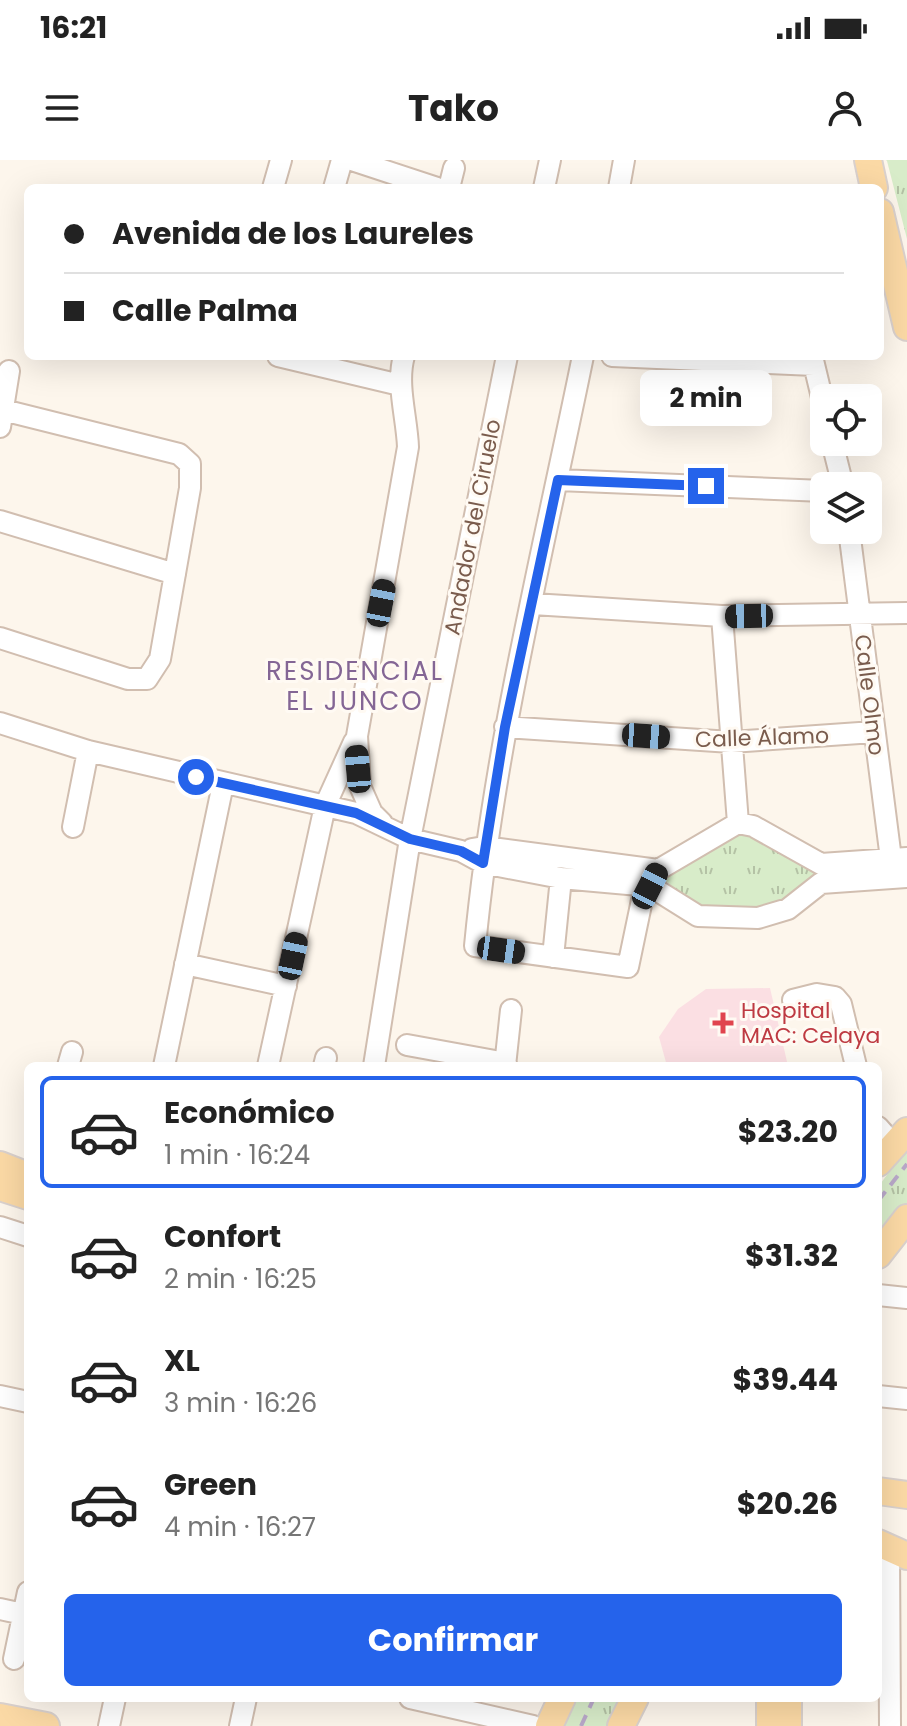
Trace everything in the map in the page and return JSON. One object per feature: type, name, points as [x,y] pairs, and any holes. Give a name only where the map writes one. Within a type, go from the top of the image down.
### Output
[{"type":"main road","points":[[868,160],[873,184]]},
{"type":"main road","points":[[884,236],[907,327]]},
{"type":"main road","points":[[0,1165],[21,1189]]},
{"type":"main road","points":[[882,1250],[907,1218]]},
{"type":"main road","points":[[882,1492],[907,1495]]},
{"type":"main road","points":[[549,1726],[560,1702]]},
{"type":"main road","points":[[621,1726],[633,1702]]},
{"type":"main road","points":[[770,1702],[770,1726]]},
{"type":"main road","points":[[788,1702],[788,1726]]},
{"type":"main road","points":[[0,1717],[46,1726]]},
{"type":"street","points":[[274,184],[281,160]]},
{"type":"street","points":[[335,184],[342,160]]},
{"type":"street","points":[[352,160],[425,184]]},
{"type":"street","points":[[545,184],[550,160]]},
{"type":"street","points":[[620,184],[624,160]]},
{"type":"street","points":[[450,184],[454,168]]},
{"type":"street","points":[[296,360],[400,385]]},
{"type":"street","points":[[382,823],[372,813],[360,786],[357,736],[408,447],[407,409],[400,385],[403,360]]},
{"type":"street","name":"Andador del Ciruelo","points":[[375,1062],[410,839],[506,360]]},
{"type":"street","points":[[582,360],[505,727],[484,855],[475,946],[628,967],[642,900],[654,878],[738,823],[753,826],[821,864],[899,858]]},
{"type":"street","points":[[813,360],[819,384]]},
{"type":"street","points":[[0,638],[128,679],[147,679],[160,659],[190,488],[190,464],[179,454],[2,418],[9,371]]},
{"type":"street","points":[[558,480],[810,490]]},
{"type":"street","points":[[0,521],[175,574]]},
{"type":"street","name":"Calle Olmo","points":[[851,544],[874,732],[899,858]]},
{"type":"street","points":[[533,604],[722,616],[907,613]]},
{"type":"street","points":[[722,616],[738,823]]},
{"type":"street","points":[[0,723],[88,751],[325,806],[382,823],[410,839],[484,855],[654,878],[698,916],[758,918],[788,909],[821,883],[907,877]]},
{"type":"street","name":"Calle Álamo","points":[[505,727],[731,742],[874,732]]},
{"type":"street","points":[[269,1062],[325,806],[357,736]]},
{"type":"street","points":[[73,827],[88,751]]},
{"type":"street","points":[[165,1062],[223,784]]},
{"type":"street","points":[[484,855],[561,878],[654,878]]},
{"type":"street","points":[[553,957],[561,878]]},
{"type":"street","points":[[185,964],[286,986]]},
{"type":"street","points":[[793,1000],[817,994],[835,997],[841,1004],[855,1062]]},
{"type":"street","points":[[506,1062],[511,1010]]},
{"type":"street","points":[[407,1045],[496,1062]]},
{"type":"street","points":[[0,1227],[24,1235]]},
{"type":"street","points":[[882,1295],[907,1298]]},
{"type":"street","points":[[0,1396],[24,1401]]},
{"type":"street","points":[[882,1396],[907,1399]]},
{"type":"street","points":[[890,1726],[891,1549]]},
{"type":"street","points":[[0,1609],[23,1614]]},
{"type":"street","points":[[14,1659],[24,1610]]},
{"type":"street","points":[[109,1726],[114,1702]]},
{"type":"street","points":[[240,1726],[245,1702]]},
{"type":"street","points":[[428,1702],[533,1726]]},
{"type":"shaded area","name":"Hospital MAC: Celaya","points":[[770,988],[787,1062],[666,1062],[659,1037],[678,1009],[706,989]]},
{"type":"green space","points":[[907,160],[907,239],[887,161]]},
{"type":"green space","points":[[741,829],[817,873],[793,896],[758,908],[698,907],[662,878]]},
{"type":"green space","points":[[907,1148],[907,1205],[882,1234],[882,1182]]},
{"type":"green space","points":[[570,1702],[622,1702],[611,1726],[559,1726]]},
{"type":"railway","points":[[882,1196],[907,1164]]},
{"type":"railway","points":[[581,1726],[592,1702]]},
{"type":"place","name":"Hospital MAC: Celaya","points":[[723,1023]]},
{"type":"district","name":"RESIDENCIAL EL JUNCO","points":[[355,686]]},
{"type":"route","points":[[196,777],[356,813],[410,839],[461,851],[483,863],[505,727],[558,480],[706,486]]}]
